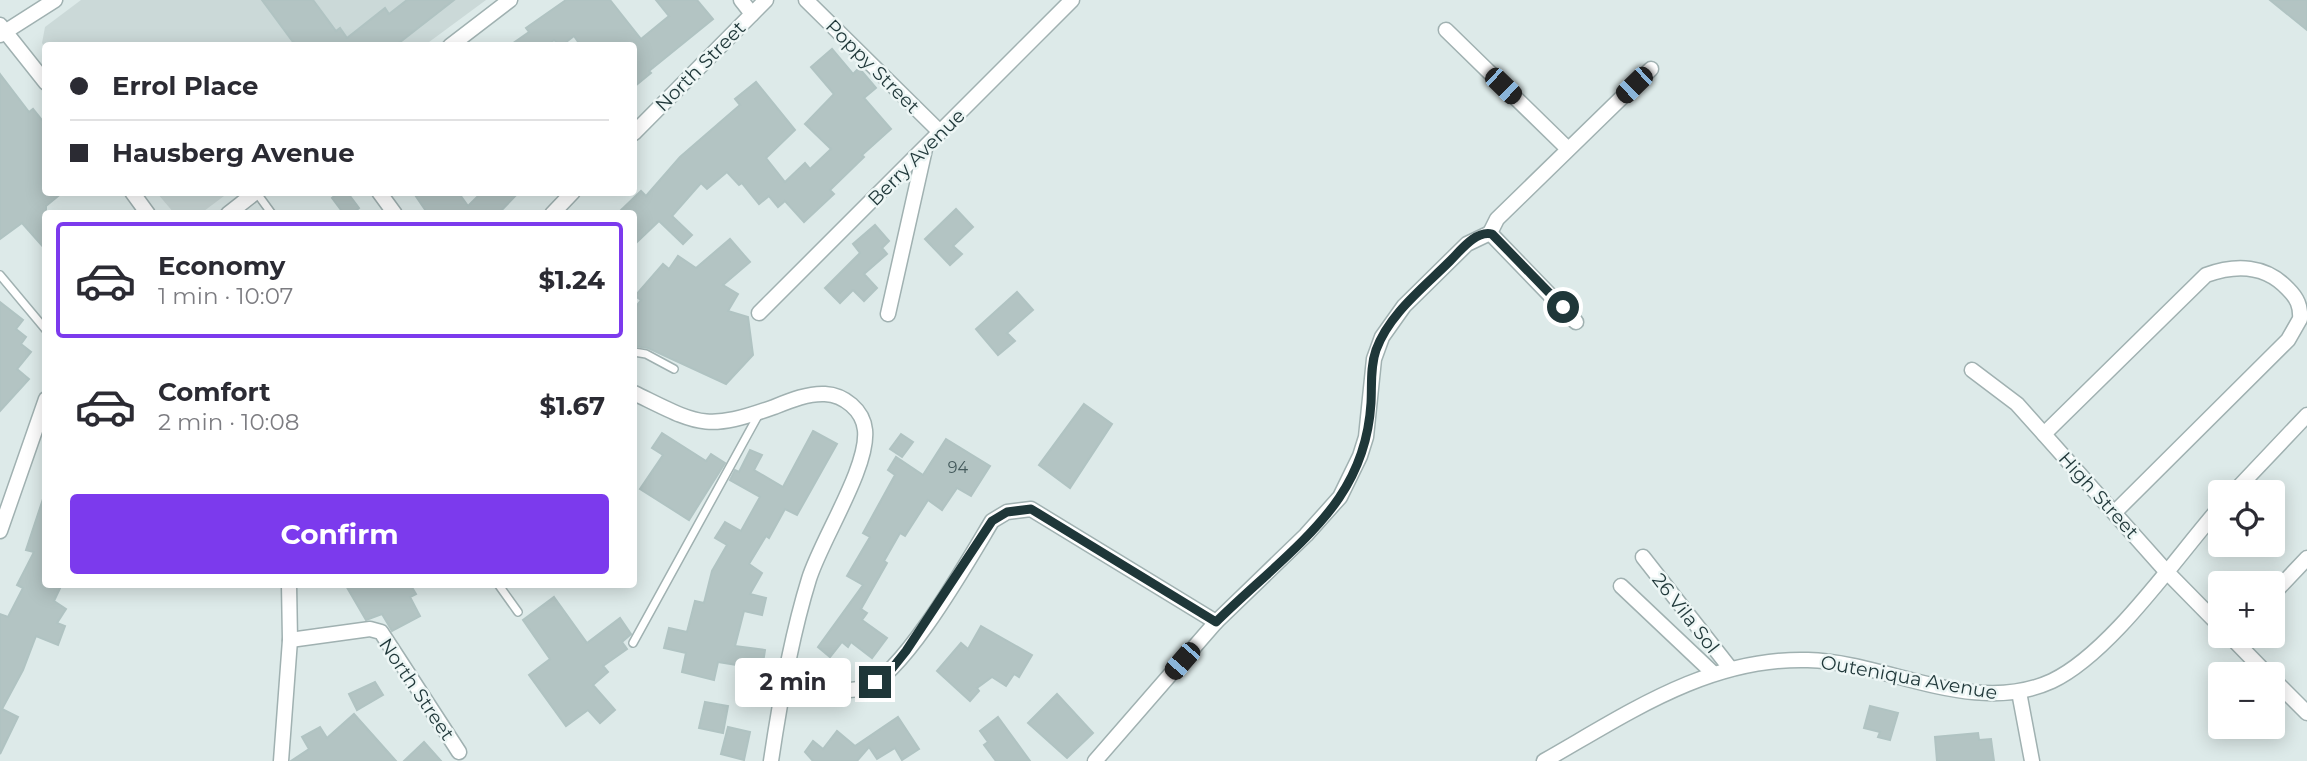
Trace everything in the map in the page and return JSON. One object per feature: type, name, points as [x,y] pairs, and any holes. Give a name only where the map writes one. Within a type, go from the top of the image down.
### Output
[{"type":"street","points":[[42,78],[2,31],[55,0]]},
{"type":"street","points":[[455,42],[510,0]]},
{"type":"street","points":[[741,0],[752,14]]},
{"type":"street","name":"North Street","points":[[637,129],[766,0]]},
{"type":"street","name":"Poppy Street","points":[[806,0],[940,132]]},
{"type":"street","name":"Berry Avenue","points":[[759,313],[1072,0]]},
{"type":"street","points":[[1446,30],[1568,149]]},
{"type":"street","points":[[1096,761],[1216,622],[1312,529],[1340,497],[1363,447],[1369,422],[1374,359],[1390,323],[1467,244],[1490,233],[1497,219],[1651,69]]},
{"type":"street","points":[[888,314],[925,149]]},
{"type":"street","points":[[233,210],[251,196]]},
{"type":"street","points":[[556,210],[569,196]]},
{"type":"street","points":[[1490,233],[1576,321]]},
{"type":"street","points":[[2044,434],[2206,275],[2232,270],[2262,269],[2280,281],[2295,297],[2300,319],[2288,340],[2115,512]]},
{"type":"street","name":"High Street","points":[[1972,370],[2004,391],[2165,570],[2208,614]]},
{"type":"street","points":[[637,394],[708,424],[733,421],[816,394],[835,395],[848,402],[865,429],[859,464],[809,580],[785,684],[771,761]]},
{"type":"street","points":[[0,531],[42,410]]},
{"type":"street","points":[[2245,480],[2307,415]]},
{"type":"street","points":[[785,684],[856,689],[884,677],[906,651],[992,521],[999,515],[1022,508],[1031,509],[1108,554],[1216,622]]},
{"type":"street","name":"Outeniqua Avenue","points":[[1544,761],[1679,685],[1730,668],[1807,660],[1839,662],[1982,693],[2019,692],[2054,680],[2086,657],[2115,630],[2208,521]]},
{"type":"street","name":"26 Vila Sol","points":[[1643,557],[1730,668]]},
{"type":"street","points":[[2285,581],[2307,558]]},
{"type":"street","points":[[1621,586],[1713,673]]},
{"type":"street","points":[[281,761],[290,640],[289,588]]},
{"type":"street","name":"North Street","points":[[290,640],[370,629],[381,632],[459,752]]},
{"type":"street","points":[[2242,648],[2255,662]]},
{"type":"street","points":[[2285,691],[2307,713]]},
{"type":"street","points":[[2019,692],[2032,761]]},
{"type":"lane","points":[[0,275],[42,325]]},
{"type":"lane","points":[[637,352],[646,354],[674,369]]},
{"type":"lane","points":[[633,643],[761,412]]},
{"type":"lane","points":[[501,588],[518,612]]},
{"type":"shaded area","points":[[81,0],[486,0],[429,42],[42,42],[45,27]]},
{"type":"shaded area","points":[[160,196],[224,196],[205,210],[171,210]]},
{"type":"building","points":[[262,0],[313,0],[336,31],[340,28],[347,38],[385,8],[389,14],[407,0],[454,0],[400,42],[293,42]]},
{"type":"building","points":[[566,0],[610,0],[641,39],[669,16],[656,0],[697,0],[713,19],[649,71],[651,73],[637,85],[637,42],[578,42],[574,36],[566,42],[515,42],[529,32],[526,28]]},
{"type":"building","points":[[2270,0],[2307,0],[2307,30]]},
{"type":"building","points":[[832,49],[853,74],[859,68],[876,88],[864,98],[891,129],[862,155],[864,157],[830,190],[834,194],[804,222],[785,201],[778,207],[769,196],[759,204],[742,183],[739,185],[727,172],[707,189],[701,183],[672,216],[692,235],[683,244],[659,221],[637,242],[637,210],[621,210],[641,191],[646,196],[680,157],[740,105],[735,99],[756,82],[795,130],[766,158],[785,182],[805,163],[810,169],[831,149],[805,124],[834,94],[811,67]]},
{"type":"building","points":[[0,74],[29,112],[33,109],[42,120],[42,196],[58,196],[46,206],[46,210],[42,210],[42,246],[22,223],[0,239]]},
{"type":"building","points":[[350,196],[359,208],[341,210],[332,198]]},
{"type":"building","points":[[416,196],[461,196],[468,206],[478,196],[515,196],[502,210],[425,210]]},
{"type":"building","points":[[956,209],[973,227],[953,246],[962,254],[950,265],[925,239]]},
{"type":"building","points":[[875,225],[889,241],[882,248],[887,254],[864,274],[877,288],[864,301],[853,290],[840,303],[825,288],[860,253],[853,244]]},
{"type":"building","points":[[730,239],[750,262],[723,285],[738,294],[728,311],[748,317],[753,355],[726,384],[648,348],[637,346],[637,305],[641,300],[637,294],[663,264],[669,269],[678,256],[696,268]]},
{"type":"building","points":[[1017,292],[1033,310],[1007,333],[1015,341],[998,355],[976,329]]},
{"type":"building","points":[[0,302],[23,320],[16,329],[26,337],[21,344],[31,352],[17,369],[29,379],[0,411]]},
{"type":"building","points":[[1084,404],[1112,424],[1070,488],[1039,465]]},
{"type":"building","points":[[813,431],[837,444],[797,515],[785,509],[769,538],[766,536],[749,564],[762,573],[750,594],[766,598],[762,615],[744,611],[735,646],[765,650],[762,669],[718,662],[714,680],[682,672],[686,653],[664,648],[669,628],[687,632],[695,601],[704,603],[712,571],[727,545],[715,538],[725,522],[741,531],[760,497],[730,480],[735,470],[739,472],[750,450],[762,455],[754,470],[783,487]]},
{"type":"building","points":[[662,433],[706,461],[711,454],[725,463],[689,520],[640,489],[663,455],[652,448]]},
{"type":"building","points":[[901,434],[913,442],[902,457],[890,449]]},
{"type":"building","points":[[946,439],[990,466],[971,496],[957,488],[942,510],[928,500],[905,536],[900,533],[884,561],[887,563],[861,609],[867,613],[862,620],[887,638],[872,658],[851,642],[848,647],[842,642],[830,657],[818,647],[863,585],[847,576],[870,537],[863,533],[895,475],[888,470],[896,457],[923,475]]},
{"type":"building","points":[[42,502],[42,588],[60,588],[54,601],[66,609],[57,623],[65,626],[58,645],[36,636],[23,670],[2,709],[18,717],[0,754],[0,614],[8,617],[23,588],[17,585],[34,552],[26,550]]},
{"type":"building","points":[[347,588],[412,588],[416,594],[410,597],[420,616],[392,631],[382,614],[366,620]]},
{"type":"building","points":[[554,597],[587,643],[620,618],[631,634],[622,642],[627,649],[603,666],[608,672],[593,685],[615,710],[600,723],[588,710],[566,726],[529,675],[550,659],[523,620]]},
{"type":"building","points":[[981,626],[1032,655],[1019,677],[1014,674],[1006,686],[992,677],[977,688],[979,691],[970,701],[937,671],[961,643],[968,649]]},
{"type":"building","points":[[375,682],[383,695],[357,710],[349,694]]},
{"type":"building","points":[[1057,694],[1093,733],[1067,758],[1028,723]]},
{"type":"building","points":[[705,702],[728,706],[723,733],[699,728]]},
{"type":"building","points":[[1870,706],[1898,713],[1890,740],[1878,737],[1880,732],[1864,728]]},
{"type":"building","points":[[354,714],[396,761],[291,761],[309,749],[302,737],[320,727],[327,738]]},
{"type":"building","points":[[898,717],[919,749],[902,760],[895,748],[877,759],[869,747],[857,761],[813,761],[805,752],[813,741],[823,749],[837,731],[855,746]]},
{"type":"building","points":[[998,717],[1030,761],[996,761],[984,745],[988,742],[980,731]]},
{"type":"building","points":[[728,727],[750,732],[744,760],[721,754]]},
{"type":"building","points":[[1978,733],[1979,740],[1991,739],[1994,761],[1937,761],[1935,737]]},
{"type":"building","points":[[424,742],[441,761],[404,761]]},
{"type":"route","points":[[875,682],[890,671],[906,651],[992,521],[999,515],[1022,508],[1031,509],[1120,561],[1216,622],[1306,535],[1340,497],[1366,437],[1374,359],[1382,337],[1404,306],[1467,244],[1482,234],[1492,234],[1563,307]]}]
